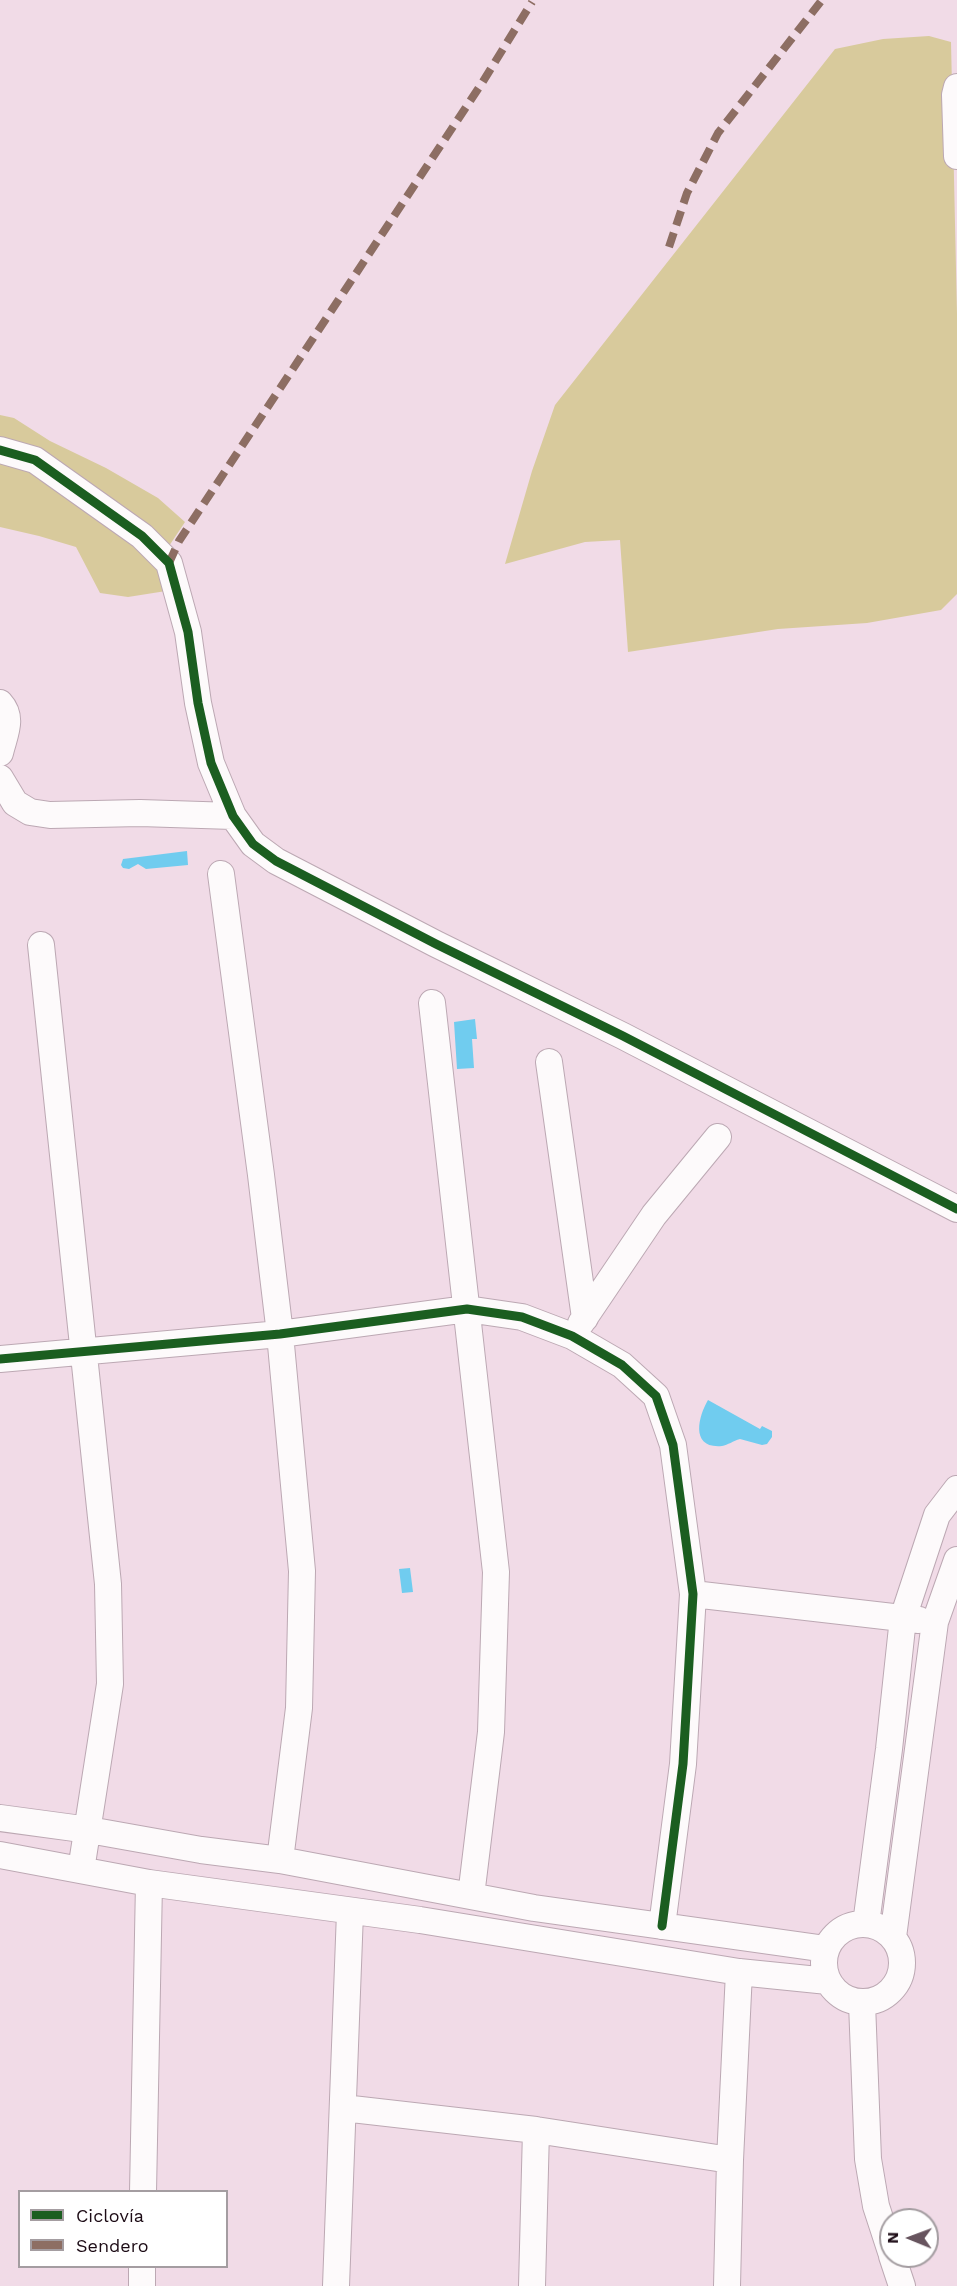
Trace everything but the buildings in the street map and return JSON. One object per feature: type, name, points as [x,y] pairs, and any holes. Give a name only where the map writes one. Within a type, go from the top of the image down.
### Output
[{"type":"street","points":[[957,87],[955,95],[957,156]]},
{"type":"street","points":[[0,450],[34,459],[142,537],[169,563],[188,632],[198,703],[211,763],[233,816],[253,844],[276,861],[446,949],[623,1036],[957,1209]]},
{"type":"street","points":[[0,703],[8,716],[0,753]]},
{"type":"street","points":[[0,778],[15,803],[30,812],[50,815],[140,813],[233,816]]},
{"type":"street","points":[[221,874],[280,1334],[302,1571],[299,1708],[280,1860]]},
{"type":"street","points":[[41,945],[108,1584],[110,1684],[81,1870]]},
{"type":"street","points":[[432,1003],[496,1572],[491,1732],[471,1896]]},
{"type":"street","points":[[549,1062],[579,1327]]},
{"type":"street","points":[[579,1327],[654,1215],[718,1137]]},
{"type":"street","points":[[0,1359],[280,1334],[467,1309],[579,1327],[656,1396],[673,1445],[693,1594],[683,1764],[662,1926]]},
{"type":"street","points":[[866,1924],[889,1749],[903,1618],[937,1515],[957,1489]]},
{"type":"street","points":[[893,1937],[935,1623],[957,1560]]},
{"type":"street","points":[[693,1594],[935,1623]]},
{"type":"street","points":[[0,1818],[89,1830],[201,1851],[280,1860],[534,1908],[825,1949]]},
{"type":"street","points":[[0,1855],[149,1883],[420,1920],[739,1972],[828,1981]]},
{"type":"street","points":[[143,2190],[149,1883]]},
{"type":"street","points":[[420,1920],[423,1888]]},
{"type":"street","points":[[336,2286],[350,1912]]},
{"type":"street","points":[[853,1924],[866,1924],[885,1930],[893,1937],[898,1946],[902,1965],[896,1984],[881,1998],[862,2003],[842,1997],[828,1981],[823,1960],[825,1949],[832,1938],[853,1924]]},
{"type":"street","points":[[727,2286],[730,2160],[739,1972]]},
{"type":"street","points":[[862,2003],[868,2159],[879,2215]]},
{"type":"street","points":[[343,2108],[536,2130],[730,2160]]},
{"type":"street","points":[[532,2286],[536,2130]]},
{"type":"street","points":[[142,2268],[142,2286]]},
{"type":"street","points":[[896,2268],[902,2286]]},
{"type":"shaded area","points":[[929,36],[951,42],[957,314],[957,594],[941,610],[867,623],[778,629],[628,652],[620,540],[585,542],[505,564],[532,471],[555,405],[835,49],[883,39]]},
{"type":"shaded area","points":[[0,415],[14,418],[50,441],[106,468],[158,498],[185,522],[167,549],[166,591],[128,597],[100,593],[76,547],[0,527]]},
{"type":"water","points":[[187,851],[188,865],[146,869],[138,864],[129,869],[121,865],[123,859]]},
{"type":"water","points":[[475,1019],[477,1039],[472,1039],[474,1068],[457,1069],[454,1022]]},
{"type":"water","points":[[708,1400],[760,1429],[762,1426],[772,1431],[772,1437],[767,1444],[762,1445],[740,1439],[722,1446],[712,1446],[705,1442],[699,1430],[701,1415]]},
{"type":"water","points":[[410,1568],[413,1592],[402,1593],[399,1569]]},
{"type":"marked path","points":[[669,247],[687,193],[718,133],[822,0]]},
{"type":"marked path","points":[[169,563],[179,541],[482,83],[532,2]]},
{"type":"cycle path","points":[[0,450],[35,460],[142,536],[169,563],[188,632],[198,703],[211,763],[233,816],[253,844],[276,861],[436,944],[623,1036],[957,1209]]},
{"type":"cycle path","points":[[0,1359],[280,1334],[467,1309],[522,1317],[572,1336],[622,1365],[656,1396],[673,1445],[693,1594],[683,1764],[662,1926]]}]
